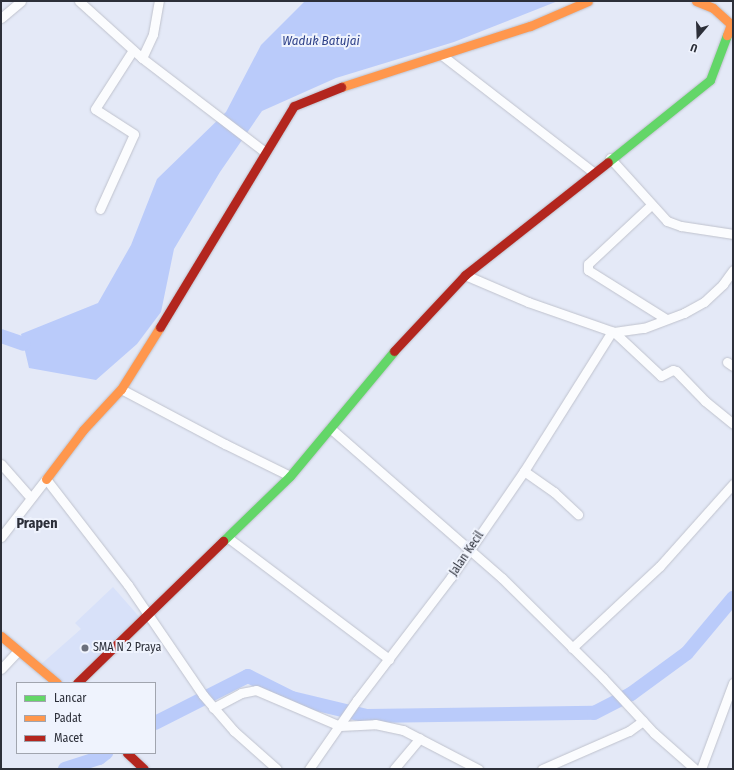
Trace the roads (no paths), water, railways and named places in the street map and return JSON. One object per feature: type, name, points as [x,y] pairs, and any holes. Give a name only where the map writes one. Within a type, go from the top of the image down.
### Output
[{"type":"main road","points":[[46,479],[83,430],[121,389],[288,114],[300,102],[355,82],[443,56],[530,26],[588,1]]},
{"type":"main road","points":[[78,682],[150,615],[290,476],[406,337],[465,275],[712,77],[731,24],[713,8],[696,1]]},
{"type":"main road","points":[[1,636],[55,682]]},
{"type":"main road","points":[[1,646],[16,653],[48,682]]},
{"type":"main road","points":[[124,755],[134,769]]},
{"type":"main road","points":[[124,755],[144,769]]},
{"type":"street","points":[[1,18],[21,1]]},
{"type":"street","points":[[79,1],[142,58],[204,107],[265,152]]},
{"type":"street","points":[[142,58],[153,34],[159,1]]},
{"type":"street","points":[[100,209],[134,134],[95,108],[133,50]]},
{"type":"street","points":[[443,56],[593,172]]},
{"type":"street","points":[[610,158],[651,205],[671,223],[733,234]]},
{"type":"street","points":[[651,205],[588,264],[588,270],[666,319]]},
{"type":"street","points":[[613,332],[622,329],[639,329],[684,314],[704,302],[723,284],[733,270]]},
{"type":"street","points":[[465,275],[528,302],[613,332],[660,376],[673,370],[676,371],[705,401],[733,424]]},
{"type":"street","name":"Jalan Kecil","points":[[309,769],[357,700],[428,610],[524,471],[613,332]]},
{"type":"street","points":[[121,389],[224,444],[290,476]]},
{"type":"street","points":[[330,428],[470,549],[572,648],[643,721],[695,769]]},
{"type":"street","points":[[1,464],[32,498]]},
{"type":"street","points":[[524,471],[554,492],[578,514]]},
{"type":"street","points":[[1,537],[46,479],[104,552],[150,615],[203,696],[234,731],[277,769]]},
{"type":"street","points":[[572,648],[660,566],[733,484]]},
{"type":"street","points":[[227,537],[389,659]]},
{"type":"street","points":[[1,669],[16,653]]},
{"type":"street","points":[[701,769],[732,689]]},
{"type":"street","points":[[212,706],[241,693],[256,690],[342,722],[375,724],[391,727],[420,738],[478,769]]},
{"type":"street","points":[[542,769],[630,731],[643,721]]},
{"type":"street","points":[[394,769],[420,738]]},
{"type":"water","name":"Waduk Batujai","points":[[558,1],[454,42],[336,78],[262,111],[220,172],[174,249],[161,312],[137,344],[96,380],[29,368],[21,334],[98,303],[131,245],[157,179],[226,112],[261,45],[304,2]]},
{"type":"waterway","points":[[1,336],[24,344]]},
{"type":"waterway","points":[[156,722],[248,676],[292,698],[367,716],[594,713],[631,694],[687,653],[733,598]]},
{"type":"waterway","points":[[65,769],[99,758],[105,754]]},
{"type":"place","name":"SMA N 2 Praya","points":[[85,648]]},
{"type":"district","name":"Prapen","points":[[37,524]]}]
